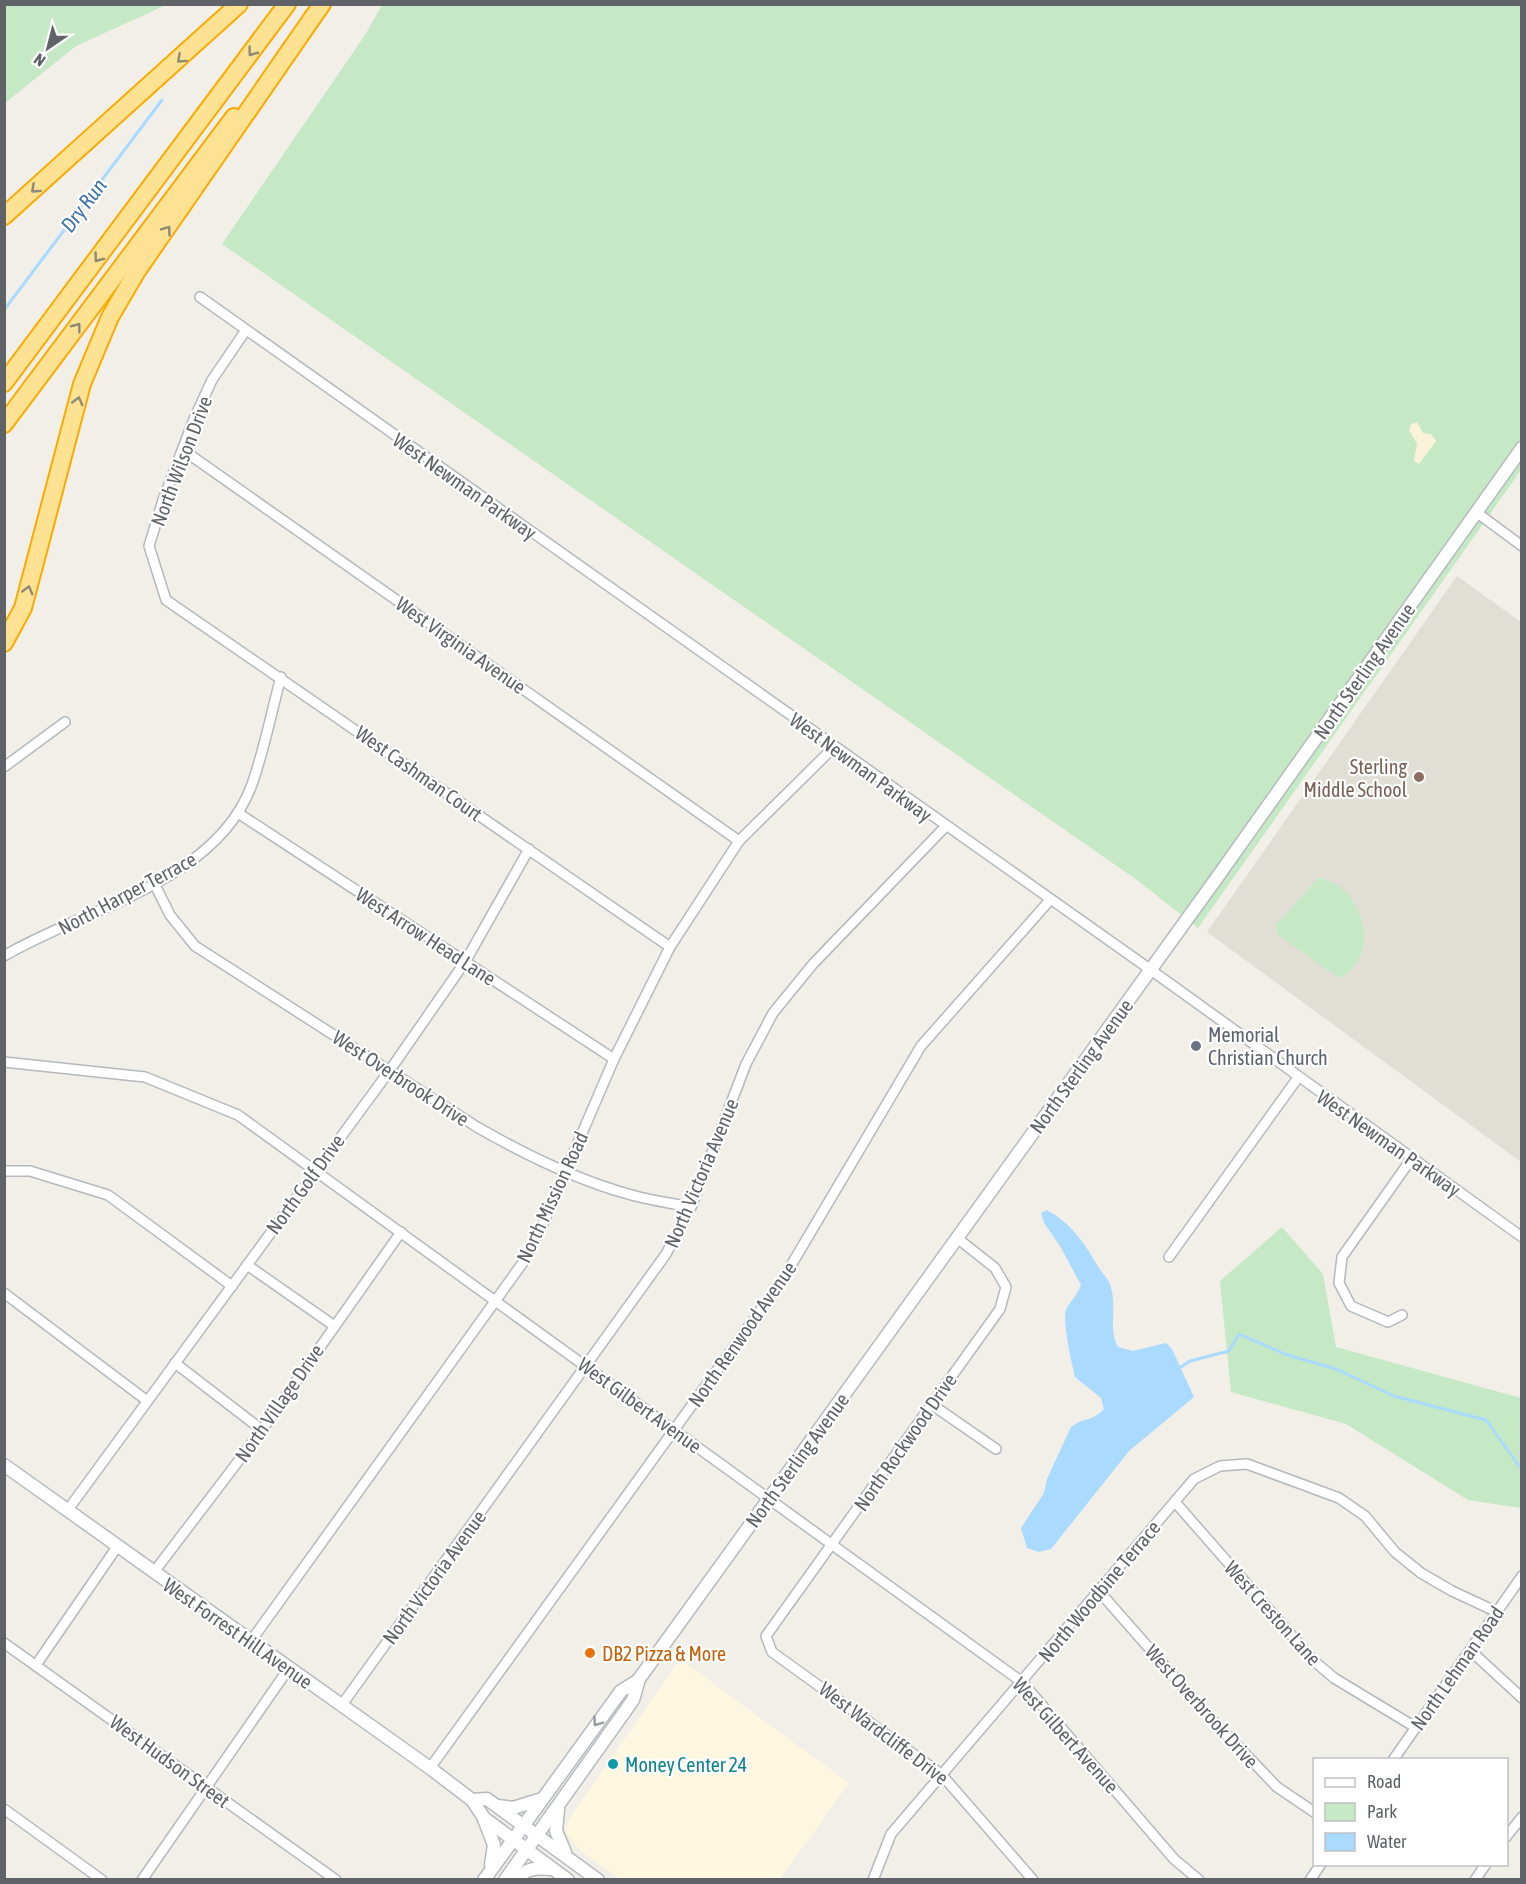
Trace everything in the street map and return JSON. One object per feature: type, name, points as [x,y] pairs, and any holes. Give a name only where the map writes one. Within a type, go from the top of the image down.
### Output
[{"type":"highway","points":[[4,216],[238,4]]},
{"type":"highway","points":[[4,383],[287,4]]},
{"type":"highway","points":[[4,424],[318,4]]},
{"type":"highway","points":[[4,643],[23,608],[82,384],[110,317],[137,271],[322,4]]},
{"type":"main road","name":"North Sterling Avenue","points":[[506,1880],[633,1700],[637,1682],[1150,970],[1521,448]]},
{"type":"main road","name":"West Forrest Hill Avenue","points":[[4,1465],[341,1707],[430,1768],[472,1800],[484,1818],[568,1880]]},
{"type":"main road","name":"North Sterling Avenue","points":[[487,1875],[621,1691],[637,1682]]},
{"type":"main road","name":"West Forrest Hill Avenue","points":[[472,1800],[487,1799],[598,1880]]},
{"type":"main road","points":[[496,1806],[513,1808],[542,1799]]},
{"type":"main road","points":[[558,1808],[556,1831],[559,1843],[569,1858]]},
{"type":"main road","points":[[484,1818],[494,1845],[487,1875]]},
{"type":"main road","points":[[518,1880],[524,1871],[537,1868],[553,1869]]},
{"type":"street","name":"West Newman Parkway","points":[[200,297],[945,827],[1150,970],[1521,1238]]},
{"type":"street","name":"North Wilson Drive","points":[[166,600],[149,546],[163,500],[212,380],[246,330]]},
{"type":"street","name":"West Virginia Avenue","points":[[183,450],[739,841]]},
{"type":"street","points":[[1476,512],[1521,546]]},
{"type":"street","name":"West Cashman Court","points":[[166,600],[670,947]]},
{"type":"street","name":"North Harper Terrace","points":[[4,956],[154,883],[213,846],[238,813],[251,788],[281,677]]},
{"type":"street","points":[[4,767],[64,722]]},
{"type":"street","name":"North Mission Road","points":[[251,1641],[524,1261],[566,1172],[614,1059],[670,947],[739,841],[834,747]]},
{"type":"street","name":"West Arrow Head Lane","points":[[238,813],[614,1059]]},
{"type":"street","name":"North Victoria Avenue","points":[[341,1707],[666,1254],[691,1207],[746,1064],[773,1012],[813,964],[945,827]]},
{"type":"street","name":"North Golf Drive","points":[[67,1511],[146,1400],[175,1364],[390,1070],[465,962],[529,849]]},
{"type":"street","name":"West Overbrook Drive","points":[[154,883],[170,915],[195,946],[477,1127],[522,1153],[566,1172],[628,1194],[691,1207]]},
{"type":"street","name":"North Renwood Avenue","points":[[430,1768],[783,1279],[921,1046],[1050,900]]},
{"type":"street","name":"West Gilbert Avenue","points":[[4,1062],[145,1077],[238,1115],[497,1300],[1022,1682],[1174,1859],[1199,1880]]},
{"type":"street","points":[[1169,1257],[1298,1079]]},
{"type":"street","points":[[1402,1315],[1388,1322],[1351,1306],[1339,1283],[1342,1257],[1412,1158]]},
{"type":"street","points":[[4,1171],[30,1171],[108,1195],[232,1286]]},
{"type":"street","name":"North Village Drive","points":[[154,1572],[262,1431],[333,1325],[401,1232]]},
{"type":"street","name":"North Rockwood Drive","points":[[772,1652],[766,1636],[1000,1309],[1006,1287],[995,1268],[957,1238]]},
{"type":"street","points":[[247,1265],[333,1325]]},
{"type":"street","points":[[4,1293],[146,1400]]},
{"type":"street","points":[[175,1364],[262,1431]]},
{"type":"street","points":[[932,1404],[996,1449]]},
{"type":"street","name":"North Woodbine Terrace","points":[[873,1880],[891,1834],[1194,1479],[1220,1466],[1247,1464],[1340,1498],[1365,1516],[1395,1552],[1422,1573],[1452,1591],[1497,1612]]},
{"type":"street","name":"West Creston Lane","points":[[1174,1502],[1314,1661],[1334,1678],[1415,1727]]},
{"type":"street","points":[[36,1665],[117,1547]]},
{"type":"street","name":"North Lehman Road","points":[[1394,1758],[1471,1651],[1521,1576]]},
{"type":"street","name":"West Overbrook Drive","points":[[1098,1590],[1206,1713],[1277,1787],[1313,1811]]},
{"type":"street","name":"West Hudson Street","points":[[4,1642],[336,1880]]},
{"type":"street","points":[[1471,1651],[1521,1698]]},
{"type":"street","name":"West Wardcliffe Drive","points":[[772,1652],[942,1774],[1033,1880]]},
{"type":"street","points":[[142,1880],[289,1668]]},
{"type":"street","points":[[4,1809],[102,1880]]},
{"type":"street","points":[[1508,1834],[1521,1816]]},
{"type":"street","points":[[1310,1880],[1320,1866]]},
{"type":"street","points":[[1475,1880],[1485,1866]]},
{"type":"shaded area","name":"Sterling Middle School","points":[[1457,576],[1521,622],[1521,1162],[1207,932]]},
{"type":"shaded area","points":[[680,1659],[849,1783],[780,1879],[621,1879],[582,1852],[566,1834],[567,1822]]},
{"type":"green space","points":[[5,4],[166,5],[76,46],[5,103]]},
{"type":"green space","points":[[382,5],[1521,5],[1521,470],[1198,928],[1137,880],[222,244],[365,35]]},
{"type":"green space","points":[[1318,878],[1333,883],[1346,892],[1356,906],[1362,922],[1364,938],[1361,954],[1353,968],[1339,978],[1278,935],[1276,925]]},
{"type":"green space","points":[[1282,1227],[1323,1274],[1336,1347],[1521,1398],[1521,1508],[1468,1500],[1346,1424],[1231,1392],[1220,1281]]},
{"type":"sand","points":[[1417,422],[1423,433],[1431,434],[1436,441],[1419,464],[1414,461],[1417,444],[1409,430],[1411,424]]},
{"type":"water","points":[[1047,1210],[1064,1221],[1077,1235],[1109,1283],[1113,1295],[1114,1334],[1118,1347],[1133,1351],[1166,1343],[1172,1349],[1194,1397],[1129,1451],[1051,1549],[1039,1552],[1027,1548],[1021,1528],[1044,1493],[1047,1479],[1071,1427],[1096,1416],[1104,1409],[1101,1398],[1075,1377],[1065,1315],[1081,1285],[1060,1246],[1044,1223],[1041,1213]]},
{"type":"waterway","name":"Dry Run","points":[[4,310],[162,100]]},
{"type":"waterway","points":[[1181,1367],[1190,1361],[1229,1351],[1239,1334],[1287,1355],[1336,1369],[1394,1396],[1486,1420],[1519,1466]]},
{"type":"place","name":"Sterling Middle School","points":[[1419,777]]},
{"type":"place","name":"Memorial Christian Church","points":[[1196,1046]]},
{"type":"place","name":"DB2 Pizza & More","points":[[590,1653]]},
{"type":"place","name":"Money Center 24","points":[[613,1764]]}]
